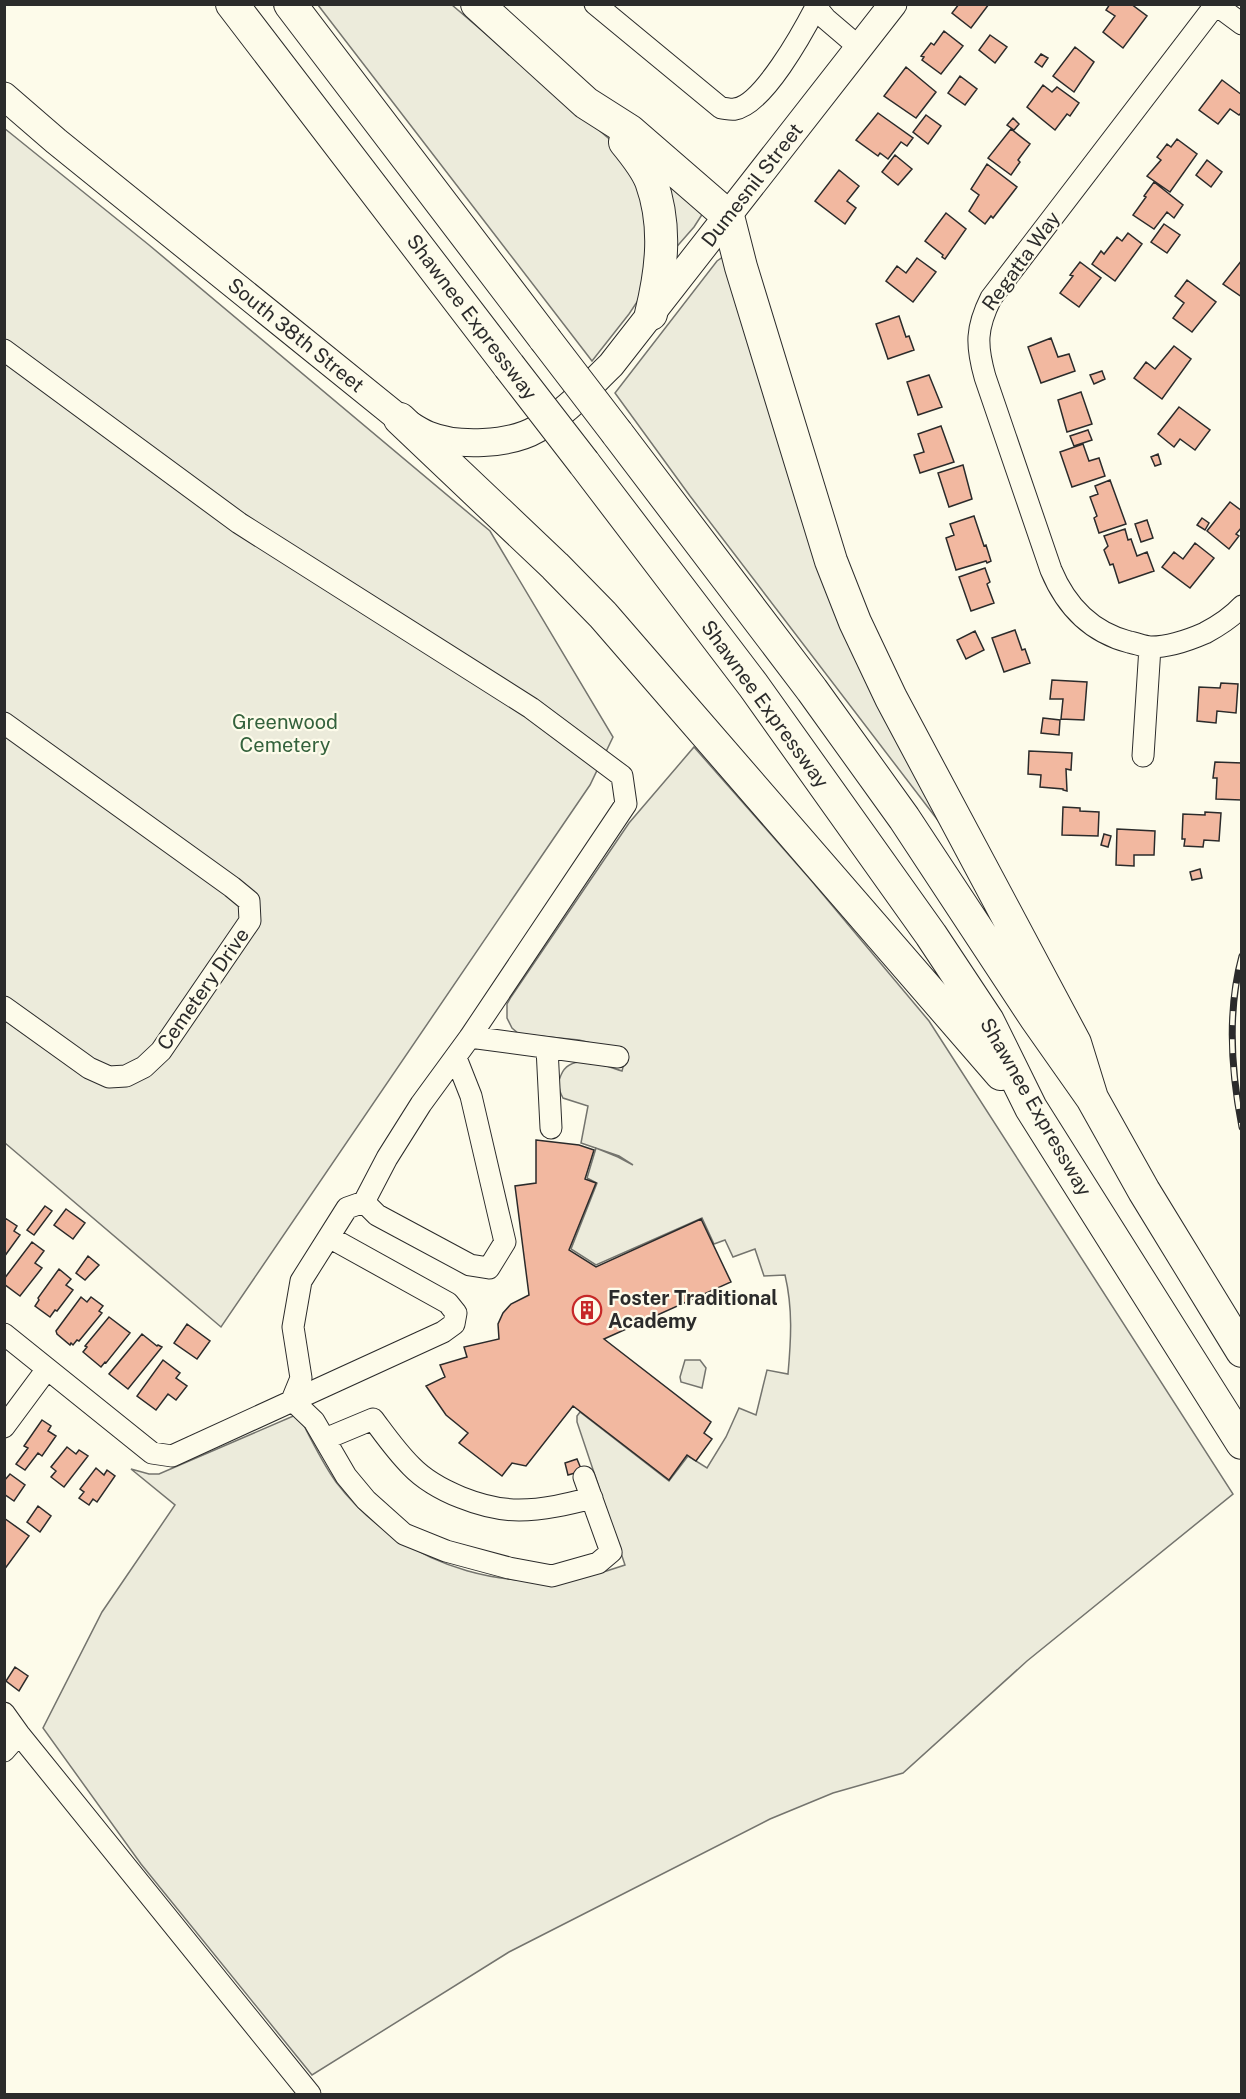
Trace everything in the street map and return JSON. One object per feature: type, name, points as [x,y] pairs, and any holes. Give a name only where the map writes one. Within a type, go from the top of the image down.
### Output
[{"type":"highway","name":"Shawnee Expressway","points":[[232,4],[753,685],[931,935],[988,1021],[1032,1107],[1242,1443]]},
{"type":"highway","points":[[290,4],[812,690],[891,800],[1035,1017],[1092,1098],[1144,1191],[1242,1352]]},
{"type":"highway","points":[[477,4],[586,103],[626,144],[650,179],[660,213],[662,234],[662,259],[651,314]]},
{"type":"highway","points":[[586,103],[630,131],[728,216],[831,561],[855,622],[896,708],[1075,1043],[1092,1098]]},
{"type":"highway","points":[[400,419],[555,566],[603,615],[1032,1107]]},
{"type":"main road","name":"Dumesnil Street","points":[[611,364],[893,4]]},
{"type":"main road","name":"South 38th Street","points":[[8,100],[400,419],[429,435],[464,444],[509,439],[536,430],[568,406],[611,364]]},
{"type":"street","points":[[595,4],[721,108],[736,109],[760,94],[794,48],[815,6],[826,19],[860,48]]},
{"type":"street","points":[[1216,5],[1242,24]]},
{"type":"street","name":"Regatta Way","points":[[1150,647],[1117,639],[1095,627],[1068,602],[1058,588],[985,377],[979,357],[978,333],[982,316],[991,298],[1216,5]]},
{"type":"street","points":[[4,350],[239,523],[531,708],[622,776],[626,804],[456,1058],[421,1104],[387,1158],[364,1202],[347,1208],[301,1281],[293,1327],[301,1378],[292,1401]]},
{"type":"street","points":[[1143,756],[1150,647],[1193,638],[1218,627],[1242,606]]},
{"type":"street","name":"Cemetery Drive","points":[[4,723],[232,887],[249,902],[250,921],[161,1051],[144,1067],[126,1076],[109,1077],[89,1068],[4,1007]]},
{"type":"street","points":[[470,1037],[618,1057]]},
{"type":"street","points":[[548,1048],[551,1128]]},
{"type":"street","points":[[364,1202],[377,1215],[470,1265],[489,1268],[506,1242],[471,1096],[456,1058]]},
{"type":"street","points":[[4,1334],[152,1453],[172,1456],[443,1332],[454,1324],[456,1313],[443,1300],[329,1237]]},
{"type":"street","points":[[4,1427],[47,1369]]},
{"type":"street","points":[[292,1401],[314,1421],[346,1476],[366,1500],[404,1534],[446,1551],[509,1569],[552,1576],[598,1563],[611,1552],[584,1477]]},
{"type":"street","points":[[325,1439],[373,1419],[412,1467],[443,1489],[481,1504],[518,1510],[559,1506],[592,1498]]},
{"type":"street","points":[[4,1713],[310,2094]]},
{"type":"street","points":[[4,1751],[19,1734]]},
{"type":"green space","points":[[318,5],[452,5],[614,143],[651,210],[641,296],[592,361]]},
{"type":"green space","name":"Greenwood Cemetery","points":[[4,128],[149,245],[490,531],[613,737],[590,785],[221,1327],[5,1143]]},
{"type":"green space","points":[[652,161],[703,213],[673,251]]},
{"type":"green space","points":[[723,257],[943,827],[690,496],[615,393],[717,261]]},
{"type":"green space","points":[[694,747],[810,879],[929,1021],[1233,1494],[1027,1661],[903,1773],[833,1793],[770,1819],[509,1952],[312,2075],[141,1864],[43,1728],[102,1612],[175,1505],[131,1469],[159,1474],[298,1414],[336,1482],[363,1512],[395,1537],[430,1557],[467,1571],[506,1579],[546,1580],[586,1576],[625,1565],[577,1422],[577,1416],[580,1412],[669,1481],[688,1456],[707,1468],[726,1437],[739,1408],[756,1415],[767,1370],[788,1374],[790,1312],[785,1275],[764,1276],[755,1249],[733,1257],[725,1240],[714,1244],[702,1218],[596,1265],[571,1249],[597,1183],[587,1178],[596,1148],[581,1143],[588,1106],[563,1098],[559,1087],[560,1078],[566,1068],[580,1062],[589,1062],[622,1071],[627,1052],[579,1040],[519,1034],[512,1028],[507,1018],[507,1004],[629,823]],"holes":[[[598,1149],[619,1156],[633,1165],[618,1157]]]},
{"type":"green space","points":[[685,1360],[700,1360],[706,1368],[702,1388],[681,1382],[680,1377]]},
{"type":"building","points":[[959,4],[989,4],[971,28],[952,13]]},
{"type":"building","points":[[1110,4],[1131,4],[1147,16],[1123,48],[1103,32],[1115,16],[1106,10]]},
{"type":"building","points":[[944,31],[963,46],[941,74],[922,60],[924,57],[921,56],[931,43],[934,45]]},
{"type":"building","points":[[990,35],[1007,47],[995,63],[979,50]]},
{"type":"building","points":[[1075,47],[1094,62],[1074,92],[1053,76]]},
{"type":"building","points":[[1041,54],[1048,58],[1042,67],[1035,62]]},
{"type":"building","points":[[906,67],[936,92],[916,118],[884,96]]},
{"type":"building","points":[[960,76],[977,89],[965,105],[948,93]]},
{"type":"building","points":[[1222,80],[1242,95],[1242,112],[1239,115],[1230,109],[1218,124],[1199,110]]},
{"type":"building","points":[[1043,85],[1052,92],[1057,87],[1079,103],[1070,116],[1067,114],[1055,130],[1027,107]]},
{"type":"building","points":[[878,113],[913,138],[907,146],[901,142],[888,159],[880,153],[878,156],[856,140]]},
{"type":"building","points":[[926,115],[941,126],[928,144],[913,132]]},
{"type":"building","points":[[1013,118],[1019,124],[1014,130],[1007,125]]},
{"type":"building","points":[[1011,129],[1030,144],[1018,160],[1020,162],[1011,175],[988,158]]},
{"type":"building","points":[[1177,139],[1197,154],[1170,192],[1147,176],[1161,160],[1157,157],[1167,144],[1171,147]]},
{"type":"building","points":[[895,155],[912,169],[898,185],[882,172]]},
{"type":"building","points":[[1207,160],[1222,172],[1211,187],[1196,175]]},
{"type":"building","points":[[987,164],[1017,187],[993,218],[991,216],[985,224],[969,211],[979,195],[971,189]]},
{"type":"building","points":[[839,170],[859,186],[847,201],[856,208],[845,224],[815,201]]},
{"type":"building","points":[[1154,182],[1183,205],[1174,218],[1167,212],[1154,229],[1133,215]]},
{"type":"building","points":[[946,213],[966,229],[945,259],[925,241]]},
{"type":"building","points":[[1164,224],[1180,235],[1167,253],[1151,242]]},
{"type":"building","points":[[1128,233],[1142,244],[1115,281],[1092,264],[1101,251],[1104,254],[1117,237],[1122,241]]},
{"type":"building","points":[[917,258],[936,272],[913,302],[886,281],[897,266],[906,273]]},
{"type":"building","points":[[1242,260],[1242,297],[1223,284]]},
{"type":"building","points":[[1080,262],[1101,278],[1079,307],[1060,293]]},
{"type":"building","points":[[1187,280],[1216,302],[1192,332],[1173,318],[1184,303],[1175,296]]},
{"type":"building","points":[[899,316],[906,337],[909,336],[914,350],[888,359],[876,324]]},
{"type":"building","points":[[1051,338],[1058,357],[1069,354],[1075,371],[1041,383],[1028,347]]},
{"type":"building","points":[[1174,346],[1191,359],[1162,399],[1134,378],[1146,362],[1155,369]]},
{"type":"building","points":[[1102,371],[1105,379],[1094,384],[1090,375]]},
{"type":"building","points":[[929,375],[942,407],[918,415],[907,382]]},
{"type":"building","points":[[1081,392],[1092,424],[1067,432],[1058,400]]},
{"type":"building","points":[[1179,407],[1210,430],[1195,450],[1180,439],[1174,447],[1158,434]]},
{"type":"building","points":[[941,426],[954,462],[920,473],[914,455],[924,452],[918,434]]},
{"type":"building","points":[[1088,430],[1092,440],[1074,446],[1070,436]]},
{"type":"building","points":[[1083,444],[1089,461],[1099,458],[1105,476],[1072,487],[1060,452]]},
{"type":"building","points":[[1158,454],[1161,464],[1155,466],[1151,457]]},
{"type":"building","points":[[963,465],[972,499],[949,507],[938,473]]},
{"type":"building","points":[[1110,480],[1126,524],[1099,533],[1094,518],[1097,516],[1090,497],[1098,494],[1095,486]]},
{"type":"building","points":[[1230,502],[1242,511],[1242,527],[1236,534],[1239,536],[1229,549],[1207,531]]},
{"type":"building","points":[[974,516],[991,561],[956,570],[946,538],[954,535],[950,524]]},
{"type":"building","points":[[1202,518],[1209,523],[1205,530],[1197,525]]},
{"type":"building","points":[[1147,520],[1153,538],[1141,542],[1135,524]]},
{"type":"building","points":[[1125,529],[1137,556],[1147,552],[1154,571],[1119,583],[1113,564],[1110,565],[1104,550],[1108,546],[1104,536]]},
{"type":"building","points":[[1195,543],[1214,558],[1190,588],[1162,567],[1174,552],[1183,559]]},
{"type":"building","points":[[985,568],[990,582],[987,584],[994,603],[971,611],[959,577]]},
{"type":"building","points":[[1015,630],[1022,650],[1025,649],[1030,663],[1004,672],[992,638]]},
{"type":"building","points":[[975,631],[984,650],[966,659],[957,640]]},
{"type":"building","points":[[1052,680],[1087,682],[1084,720],[1061,719],[1063,699],[1050,699]]},
{"type":"building","points":[[1221,683],[1238,684],[1236,713],[1217,711],[1216,723],[1197,721],[1199,687],[1220,688]]},
{"type":"building","points":[[1043,718],[1060,720],[1059,735],[1041,733]]},
{"type":"building","points":[[1029,751],[1072,753],[1071,770],[1066,769],[1067,791],[1040,787],[1041,775],[1028,774]]},
{"type":"building","points":[[1215,762],[1242,763],[1241,800],[1216,799],[1217,778],[1213,778]]},
{"type":"building","points":[[1063,807],[1099,812],[1098,836],[1062,835]]},
{"type":"building","points":[[1205,812],[1221,813],[1219,841],[1204,840],[1203,847],[1184,846],[1183,814],[1205,815]]},
{"type":"building","points":[[1117,829],[1155,831],[1154,855],[1134,855],[1134,866],[1116,865]]},
{"type":"building","points":[[1104,834],[1111,836],[1108,847],[1101,845]]},
{"type":"building","points":[[1200,869],[1202,878],[1192,880],[1190,872]]},
{"type":"building","name":"Foster Traditional Academy","points":[[536,1140],[579,1145],[594,1150],[585,1179],[596,1183],[569,1250],[596,1267],[701,1219],[731,1282],[604,1339],[711,1422],[704,1433],[712,1439],[696,1461],[687,1455],[669,1480],[573,1406],[526,1466],[512,1463],[502,1476],[459,1443],[468,1433],[446,1415],[426,1386],[445,1377],[440,1365],[467,1357],[464,1347],[499,1339],[498,1324],[503,1313],[511,1304],[529,1295],[515,1186],[536,1183]]},
{"type":"building","points":[[45,1206],[52,1211],[34,1235],[27,1230]]},
{"type":"building","points":[[66,1209],[85,1223],[73,1239],[54,1225]]},
{"type":"building","points":[[5,1218],[17,1226],[14,1231],[20,1235],[4,1257]]},
{"type":"building","points":[[32,1242],[44,1251],[35,1263],[42,1268],[20,1296],[4,1284],[4,1279]]},
{"type":"building","points":[[88,1256],[99,1265],[85,1280],[76,1273]]},
{"type":"building","points":[[59,1269],[71,1279],[66,1285],[73,1290],[50,1317],[35,1306],[38,1298]]},
{"type":"building","points":[[81,1297],[87,1302],[91,1297],[103,1306],[99,1311],[102,1313],[79,1341],[70,1345],[56,1331]]},
{"type":"building","points":[[109,1317],[130,1333],[101,1367],[83,1352],[87,1347],[85,1346]]},
{"type":"building","points":[[187,1324],[210,1341],[197,1359],[174,1343]]},
{"type":"building","points":[[142,1334],[157,1346],[162,1347],[128,1389],[109,1374]]},
{"type":"building","points":[[163,1360],[180,1373],[176,1378],[187,1386],[176,1400],[168,1394],[156,1410],[137,1396]]},
{"type":"building","points":[[42,1420],[51,1426],[48,1431],[56,1436],[42,1456],[38,1453],[25,1470],[16,1464],[28,1448],[24,1446]]},
{"type":"building","points":[[67,1447],[76,1454],[79,1450],[88,1456],[64,1487],[51,1477],[56,1471],[51,1467]]},
{"type":"building","points":[[577,1459],[582,1471],[568,1475],[565,1463]]},
{"type":"building","points":[[96,1468],[104,1475],[107,1470],[115,1476],[97,1502],[93,1499],[89,1505],[79,1498],[84,1492],[80,1489]]},
{"type":"building","points":[[10,1474],[25,1485],[14,1501],[4,1494],[4,1481]]},
{"type":"building","points":[[38,1506],[51,1516],[40,1532],[27,1522]]},
{"type":"building","points":[[4,1518],[29,1536],[4,1570]]},
{"type":"building","points":[[15,1667],[28,1676],[19,1691],[6,1681]]},
{"type":"railway","points":[[1242,956],[1234,998],[1232,1041],[1235,1084],[1242,1127]]},
{"type":"place","name":"Foster Traditional Academy","points":[[587,1310]]}]
